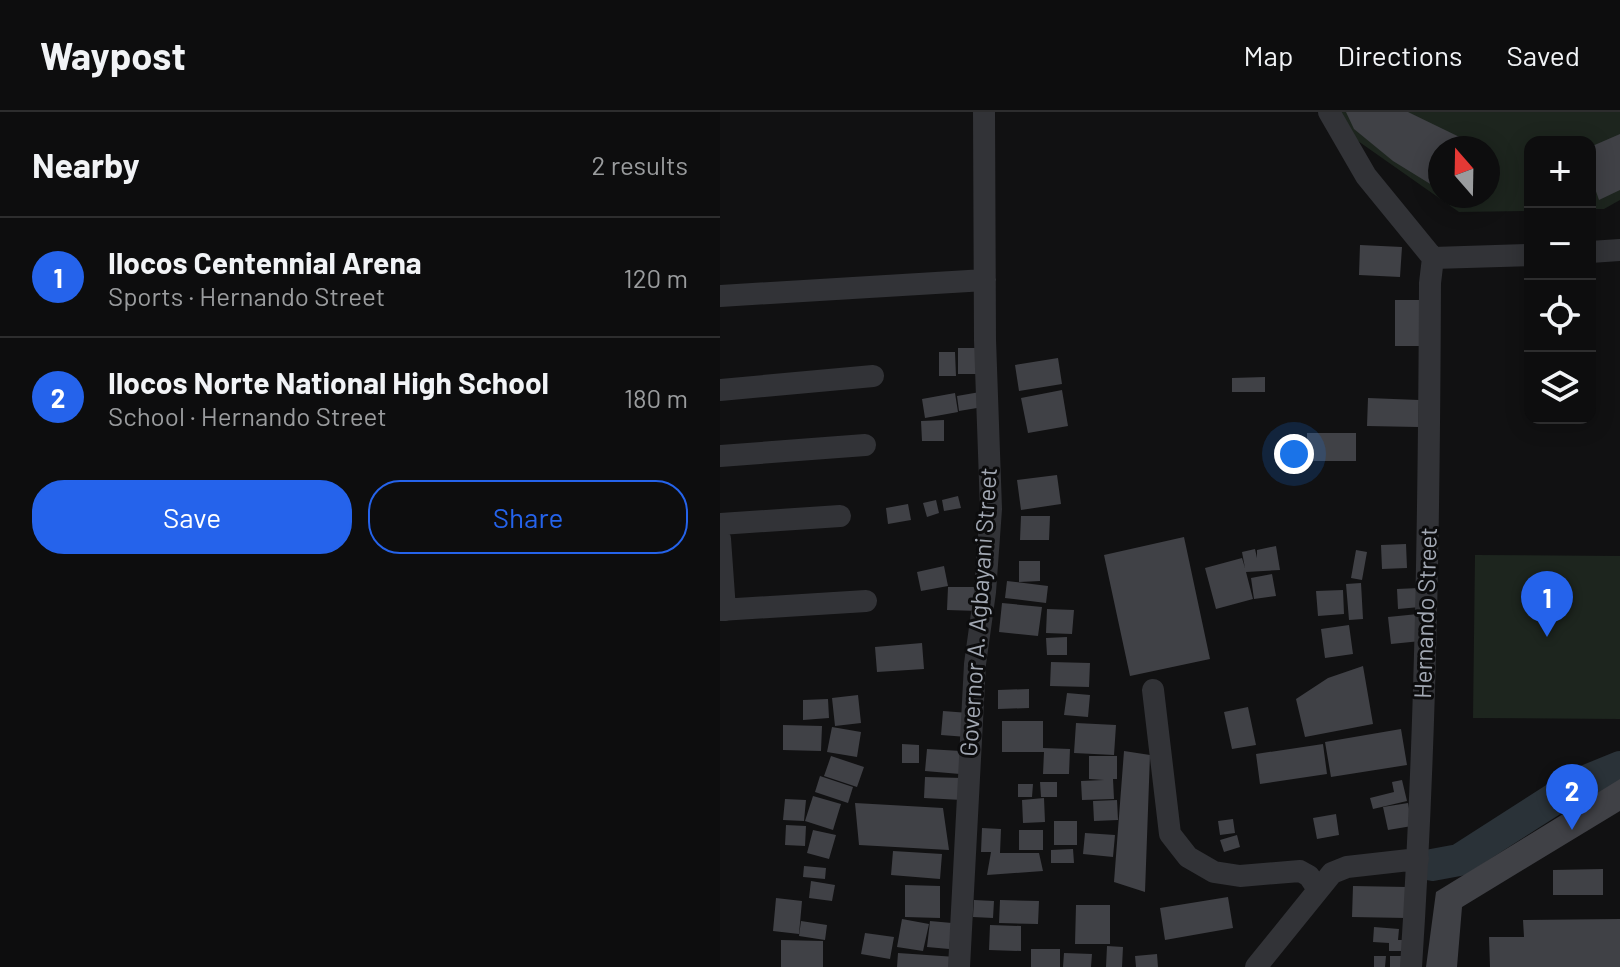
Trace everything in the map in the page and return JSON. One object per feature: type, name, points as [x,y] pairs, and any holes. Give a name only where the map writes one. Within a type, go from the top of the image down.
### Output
[{"type":"street","name":"Governor A. Agbayani Street","points":[[959,967],[975,664],[985,592],[991,509],[984,112]]},
{"type":"street","points":[[1329,112],[1366,176],[1433,258],[1524,255]]},
{"type":"street","points":[[1596,252],[1620,250]]},
{"type":"street","name":"Hernando Street","points":[[1411,967],[1418,859],[1428,563],[1430,283],[1433,258]]},
{"type":"street","points":[[720,296],[985,280]]},
{"type":"street","points":[[720,390],[873,376]]},
{"type":"street","points":[[720,456],[865,445]]},
{"type":"street","points":[[720,524],[840,516]]},
{"type":"street","points":[[720,539],[722,610],[866,601]]},
{"type":"street","points":[[1153,690],[1170,834],[1188,857],[1214,872],[1240,876],[1300,871],[1309,876],[1317,888]]},
{"type":"street","points":[[1256,967],[1332,873],[1347,867],[1418,859]]},
{"type":"shaded area","points":[[1338,112],[1620,112],[1620,200],[1604,209],[1596,209],[1596,136],[1524,136],[1524,211],[1459,212],[1453,208],[1500,208],[1500,136],[1428,136],[1428,190],[1348,134]]},
{"type":"shaded area","points":[[1475,555],[1620,556],[1620,719],[1473,718]]},
{"type":"building","points":[[1346,112],[1408,112],[1457,136],[1428,136],[1428,183],[1393,161],[1354,129]]},
{"type":"building","points":[[1620,134],[1620,190],[1599,200],[1596,191],[1596,144]]},
{"type":"building","points":[[1360,245],[1402,247],[1400,277],[1359,275]]},
{"type":"building","points":[[1395,300],[1420,300],[1420,346],[1395,346]]},
{"type":"building","points":[[958,348],[982,348],[982,374],[958,374]]},
{"type":"building","points":[[939,352],[955,352],[956,376],[939,376]]},
{"type":"building","points":[[1058,358],[1062,384],[1019,391],[1015,365]]},
{"type":"building","points":[[1265,377],[1265,392],[1232,392],[1232,378]]},
{"type":"building","points":[[1062,390],[1068,426],[1028,433],[1021,398]]},
{"type":"building","points":[[980,392],[983,407],[959,411],[957,396]]},
{"type":"building","points":[[955,393],[958,412],[925,418],[922,399]]},
{"type":"building","points":[[1368,398],[1419,400],[1418,427],[1367,426]]},
{"type":"building","points":[[944,420],[944,441],[922,441],[921,421]]},
{"type":"building","points":[[1307,433],[1356,433],[1356,461],[1307,461]]},
{"type":"building","points":[[1057,475],[1061,504],[1021,510],[1017,480]]},
{"type":"building","points":[[958,496],[961,508],[944,511],[942,500]]},
{"type":"building","points":[[936,500],[939,513],[927,517],[923,503]]},
{"type":"building","points":[[908,504],[911,520],[888,524],[886,508]]},
{"type":"building","points":[[1021,516],[1050,516],[1049,540],[1020,540]]},
{"type":"building","points":[[1184,537],[1210,659],[1130,676],[1104,555]]},
{"type":"building","points":[[1406,544],[1407,568],[1382,569],[1381,545]]},
{"type":"building","points":[[1276,546],[1280,570],[1246,572],[1253,599],[1216,609],[1205,568],[1242,558],[1245,568],[1242,552],[1255,549],[1257,558],[1257,550]]},
{"type":"building","points":[[1356,550],[1367,552],[1362,580],[1351,578]]},
{"type":"building","points":[[1019,561],[1040,561],[1040,581],[1019,582]]},
{"type":"building","points":[[944,566],[948,586],[921,591],[917,572]]},
{"type":"building","points":[[1272,574],[1276,596],[1254,599],[1251,578]]},
{"type":"building","points":[[1007,581],[1048,586],[1046,603],[1005,598]]},
{"type":"building","points":[[1361,583],[1363,619],[1349,620],[1346,584]]},
{"type":"building","points":[[948,587],[979,587],[979,611],[947,610]]},
{"type":"building","points":[[1419,588],[1420,607],[1398,609],[1397,589]]},
{"type":"building","points":[[1343,590],[1344,614],[1318,616],[1316,591]]},
{"type":"building","points":[[1002,603],[1042,607],[1038,636],[999,632]]},
{"type":"building","points":[[1047,609],[1074,610],[1072,634],[1046,633]]},
{"type":"building","points":[[1418,614],[1421,641],[1391,644],[1388,617]]},
{"type":"building","points":[[1349,625],[1353,654],[1325,658],[1321,629]]},
{"type":"building","points":[[1067,637],[1067,655],[1047,655],[1046,638]]},
{"type":"building","points":[[922,643],[924,669],[877,672],[875,647]]},
{"type":"building","points":[[1051,662],[1090,663],[1089,687],[1050,686]]},
{"type":"building","points":[[1363,666],[1373,724],[1305,737],[1296,699],[1328,678]]},
{"type":"building","points":[[1029,689],[1029,708],[998,709],[998,690]]},
{"type":"building","points":[[1067,693],[1090,695],[1088,717],[1064,715]]},
{"type":"building","points":[[858,695],[861,723],[835,726],[832,698]]},
{"type":"building","points":[[828,699],[829,718],[803,720],[803,700]]},
{"type":"building","points":[[1248,707],[1256,745],[1232,749],[1224,712]]},
{"type":"building","points":[[943,711],[969,713],[967,737],[941,735]]},
{"type":"building","points":[[1002,721],[1043,721],[1043,748],[1070,749],[1069,774],[1043,774],[1044,752],[1002,752]]},
{"type":"building","points":[[1076,723],[1116,725],[1114,755],[1074,753]]},
{"type":"building","points":[[783,725],[822,726],[821,751],[783,750]]},
{"type":"building","points":[[832,727],[861,732],[857,757],[827,752]]},
{"type":"building","points":[[1401,729],[1407,765],[1331,777],[1325,742]]},
{"type":"building","points":[[902,744],[919,745],[919,763],[902,763]]},
{"type":"building","points":[[1323,744],[1327,774],[1260,784],[1256,754]]},
{"type":"building","points":[[927,749],[961,751],[960,774],[925,771]]},
{"type":"building","points":[[1124,751],[1150,755],[1145,892],[1114,882]]},
{"type":"building","points":[[831,756],[864,767],[857,787],[824,776]]},
{"type":"building","points":[[1089,756],[1117,756],[1114,799],[1082,800],[1081,781],[1104,780],[1089,779]]},
{"type":"building","points":[[820,776],[853,787],[848,803],[815,792]]},
{"type":"building","points":[[925,777],[963,778],[962,800],[924,798]]},
{"type":"building","points":[[1620,779],[1620,811],[1462,907],[1457,967],[1426,967],[1436,892]]},
{"type":"building","points":[[1402,780],[1407,801],[1373,809],[1370,798],[1394,792],[1392,782]]},
{"type":"building","points":[[1040,782],[1057,782],[1057,797],[1041,797]]},
{"type":"building","points":[[1018,784],[1033,784],[1032,797],[1018,797]]},
{"type":"building","points":[[813,796],[841,804],[833,830],[805,821]]},
{"type":"building","points":[[1044,798],[1045,822],[1023,823],[1022,800]]},
{"type":"building","points":[[785,799],[806,800],[804,821],[783,820]]},
{"type":"building","points":[[1117,800],[1118,820],[1094,821],[1093,801]]},
{"type":"building","points":[[855,803],[943,808],[949,850],[859,845]]},
{"type":"building","points":[[1408,803],[1412,826],[1388,830],[1383,807]]},
{"type":"building","points":[[1336,814],[1339,835],[1317,839],[1313,818]]},
{"type":"building","points":[[1233,819],[1235,833],[1220,835],[1218,821]]},
{"type":"building","points":[[1054,821],[1077,821],[1077,845],[1054,845]]},
{"type":"building","points":[[786,825],[806,826],[805,846],[785,845]]},
{"type":"building","points":[[982,828],[1001,829],[1000,853],[1039,853],[1043,871],[987,875],[991,852],[981,852]]},
{"type":"building","points":[[813,830],[836,835],[829,859],[807,853]]},
{"type":"building","points":[[1019,830],[1043,830],[1043,850],[1019,850]]},
{"type":"building","points":[[1085,833],[1115,835],[1113,857],[1083,854]]},
{"type":"building","points":[[1237,835],[1240,847],[1224,852],[1220,840]]},
{"type":"building","points":[[1073,849],[1074,863],[1051,863],[1051,850]]},
{"type":"building","points":[[893,851],[942,854],[940,879],[891,875]]},
{"type":"building","points":[[804,866],[826,868],[825,879],[803,877]]},
{"type":"building","points":[[1603,869],[1603,895],[1553,895],[1553,870]]},
{"type":"building","points":[[811,881],[835,885],[832,901],[809,898]]},
{"type":"building","points":[[905,885],[940,886],[940,918],[905,917]]},
{"type":"building","points":[[1353,886],[1407,887],[1406,918],[1352,917]]},
{"type":"building","points":[[1228,897],[1233,928],[1165,940],[1160,908]]},
{"type":"building","points":[[776,898],[802,901],[799,934],[773,931]]},
{"type":"building","points":[[974,900],[994,901],[993,918],[973,917]]},
{"type":"building","points":[[1000,900],[1039,901],[1038,924],[999,923]]},
{"type":"building","points":[[1076,905],[1110,905],[1110,944],[1075,944]]},
{"type":"building","points":[[902,919],[929,924],[923,951],[897,947]]},
{"type":"building","points":[[1620,919],[1620,967],[1490,967],[1489,937],[1524,937],[1523,920]]},
{"type":"building","points":[[801,921],[827,925],[825,940],[799,936]]},
{"type":"building","points":[[930,921],[952,923],[949,949],[927,947]]},
{"type":"building","points":[[990,925],[1021,926],[1021,951],[989,950]]},
{"type":"building","points":[[1374,927],[1399,929],[1398,940],[1405,940],[1405,951],[1389,951],[1389,943],[1373,942]]},
{"type":"building","points":[[865,933],[894,937],[890,959],[861,954]]},
{"type":"building","points":[[781,940],[823,941],[823,967],[781,967]]},
{"type":"building","points":[[1107,946],[1123,947],[1122,967],[1106,967]]},
{"type":"building","points":[[1031,949],[1060,949],[1060,967],[1031,967]]},
{"type":"building","points":[[898,953],[956,957],[956,967],[897,967]]},
{"type":"building","points":[[1064,953],[1092,954],[1091,967],[1063,967]]},
{"type":"building","points":[[1157,954],[1158,967],[1136,967],[1135,956]]},
{"type":"building","points":[[1374,956],[1386,956],[1385,967],[1374,967]]},
{"type":"building","points":[[1390,956],[1410,956],[1410,967],[1390,967]]},
{"type":"waterway","points":[[1432,865],[1459,860],[1576,785],[1620,767]]},
{"type":"place","name":"Ilocos Centennial Arena","points":[[1547,637]]},
{"type":"place","name":"Ilocos Norte National High School","points":[[1572,830]]}]
